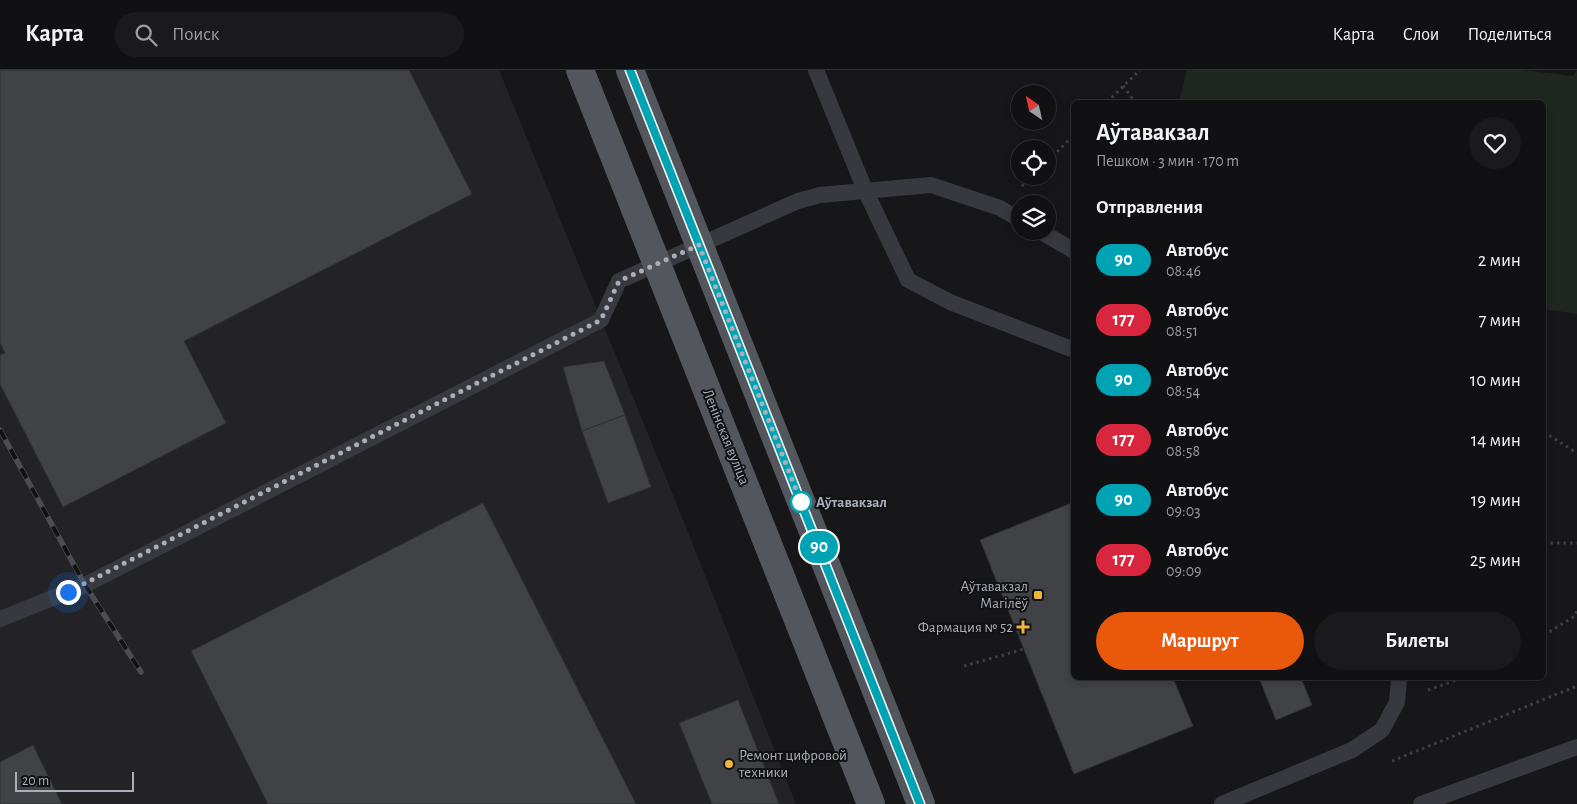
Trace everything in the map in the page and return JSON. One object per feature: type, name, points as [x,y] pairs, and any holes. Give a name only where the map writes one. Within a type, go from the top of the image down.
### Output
[{"type":"main road","name":"Ленінская вуліца","points":[[580,70],[871,804]]},
{"type":"main road","points":[[630,70],[920,804]]},
{"type":"lane","points":[[816,70],[865,190],[908,280],[950,302],[1071,349]]},
{"type":"lane","points":[[0,619],[85,585],[601,320],[619,281],[798,201],[820,195],[931,185],[1000,208],[1011,215]]},
{"type":"lane","points":[[1055,240],[1071,249]]},
{"type":"lane","points":[[1224,804],[1352,750],[1382,730],[1397,702],[1399,680]]},
{"type":"lane","points":[[1421,804],[1577,747]]},
{"type":"path","points":[[1109,100],[1140,70]]},
{"type":"path","points":[[1123,86],[1134,100]]},
{"type":"path","points":[[1056,153],[1071,138]]},
{"type":"path","points":[[1546,433],[1577,453]]},
{"type":"path","points":[[1546,543],[1577,544]]},
{"type":"path","points":[[1546,634],[1575,616],[1577,610]]},
{"type":"path","points":[[964,666],[1024,649]]},
{"type":"path","points":[[1386,763],[1577,686]]},
{"type":"shaded area","points":[[0,70],[499,70],[682,517],[796,804],[0,804]]},
{"type":"shaded area","points":[[1187,70],[1522,70],[1573,76],[1577,70],[1577,314],[1546,309],[1546,100],[1180,100]]},
{"type":"building","points":[[0,70],[409,70],[472,194],[184,341],[226,423],[63,507],[0,384],[0,355],[5,353],[0,343]]},
{"type":"building","points":[[604,361],[625,415],[582,431],[563,367]]},
{"type":"building","points":[[625,415],[651,487],[608,503],[582,431]]},
{"type":"building","points":[[483,503],[636,804],[268,804],[191,651]]},
{"type":"building","name":"Аўтавакзал Магілёў","points":[[1071,503],[1071,680],[1174,680],[1193,726],[1074,774],[980,540]]},
{"type":"building","points":[[1260,680],[1302,680],[1312,705],[1276,720]]},
{"type":"building","name":"Ремонт цифровой техники","points":[[738,700],[779,804],[712,804],[679,723]]},
{"type":"building","points":[[33,745],[62,804],[0,804],[0,762]]},
{"type":"railway","points":[[0,430],[85,585],[141,672]]},
{"type":"bus line","name":"90","points":[[630,70],[920,804]]},
{"type":"place","name":"Аўтавакзал","points":[[801,502]]},
{"type":"place","name":"Аўтавакзал Магілёў","points":[[1038,595]]},
{"type":"place","name":"Фармация № 52","points":[[1023,627]]},
{"type":"place","name":"Ремонт цифровой техники","points":[[729,764]]},
{"type":"route","points":[[68,592],[601,320],[619,281],[699,245],[801,502]]}]
